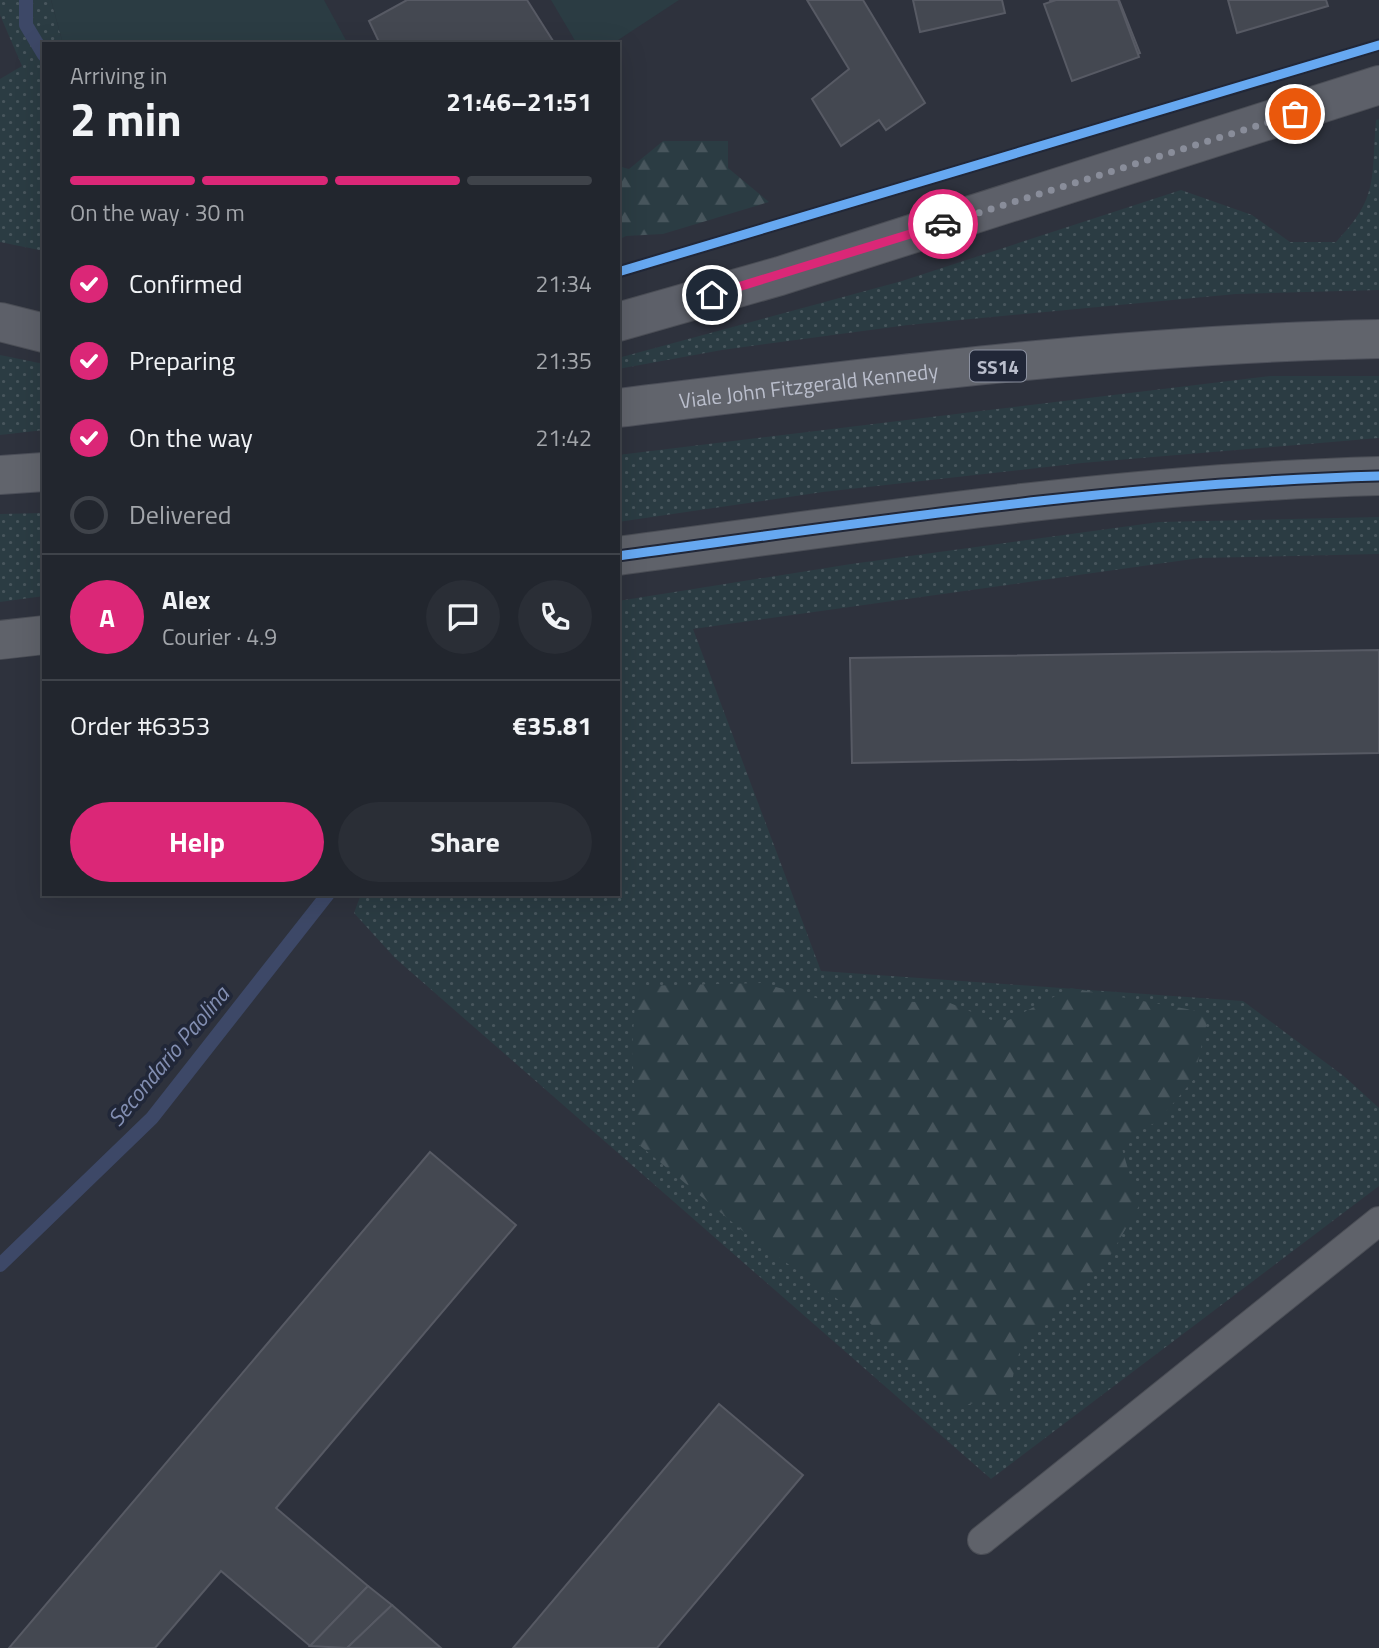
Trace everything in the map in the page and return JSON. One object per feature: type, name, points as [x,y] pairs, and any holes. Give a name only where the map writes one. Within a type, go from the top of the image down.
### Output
[{"type":"main road","points":[[620,321],[780,276],[1379,85]]},
{"type":"main road","points":[[0,322],[42,332]]},
{"type":"main road","name":"Viale John Fitzgerald Kennedy","points":[[620,408],[841,380],[1149,351],[1379,339]]},
{"type":"main road","points":[[0,475],[42,472]]},
{"type":"street","points":[[620,556],[1029,504],[1280,479],[1379,476]]},
{"type":"street","points":[[0,640],[42,635]]},
{"type":"lane","points":[[982,1540],[1379,1221]]},
{"type":"green space","points":[[0,0],[51,0],[62,42],[42,42],[42,251],[0,242],[0,79],[22,66],[0,15]]},
{"type":"green space","points":[[51,0],[324,0],[347,42],[62,42]]},
{"type":"green space","points":[[551,0],[679,0],[615,42],[576,42]]},
{"type":"green space","points":[[1379,119],[1379,290],[1236,294],[908,325],[722,350],[620,369],[620,357],[902,281],[1181,190],[1252,215],[1290,242],[1336,242],[1360,212],[1370,187],[1376,120]]},
{"type":"green space","points":[[663,141],[728,141],[728,168],[769,202],[663,234],[626,236],[620,239],[620,167],[629,169]]},
{"type":"green space","points":[[0,355],[42,364],[42,430],[0,435]]},
{"type":"green space","points":[[1270,376],[1379,376],[1379,438],[1082,463],[823,492],[620,522],[620,455]]},
{"type":"green space","points":[[42,513],[42,596],[0,602],[0,514]]},
{"type":"green space","points":[[1379,517],[1379,554],[1200,558],[693,629],[821,971],[1243,1001],[1345,1077],[1379,1108],[1379,1186],[991,1479],[395,958],[354,913],[360,896],[620,896],[620,601],[851,564],[1159,522]]},
{"type":"green space","points":[[761,983],[820,999],[950,1003],[1001,1024],[1071,988],[1209,1013],[1194,1079],[1158,1121],[1120,1142],[1139,1206],[1107,1261],[1020,1350],[1007,1398],[950,1407],[867,1320],[750,1237],[638,1144],[632,1051],[636,986]]},
{"type":"building","points":[[407,0],[527,0],[554,42],[379,42],[369,21]]},
{"type":"building","points":[[807,0],[863,0],[925,103],[886,130],[879,120],[841,146],[812,99],[849,69]]},
{"type":"building","points":[[913,0],[1002,0],[1005,13],[920,32]]},
{"type":"building","points":[[1050,0],[1119,0],[1140,53],[1074,73]]},
{"type":"building","points":[[1056,0],[1118,0],[1139,57],[1072,81],[1044,4]]},
{"type":"building","points":[[1228,0],[1326,0],[1328,6],[1237,33]]},
{"type":"building","points":[[1379,650],[1379,753],[852,763],[850,658]]},
{"type":"building","points":[[430,1152],[516,1225],[276,1508],[368,1586],[310,1646],[221,1571],[155,1648],[9,1648]]},
{"type":"building","points":[[719,1404],[803,1475],[657,1648],[513,1648]]},
{"type":"building","points":[[368,1586],[392,1605],[347,1648],[310,1646]]},
{"type":"building","points":[[392,1605],[441,1648],[347,1648]]},
{"type":"waterway","name":"Secondario Paolina","points":[[26,0],[26,25],[42,52]]},
{"type":"waterway","name":"Secondario Paolina","points":[[0,1265],[152,1118],[326,896]]},
{"type":"cycle path","points":[[620,271],[1379,45]]},
{"type":"cycle path","points":[[620,556],[1093,495],[1283,480],[1379,476]]},
{"type":"way so far","points":[[943,224],[1295,114]]},
{"type":"route","points":[[712,295],[943,224]]}]
